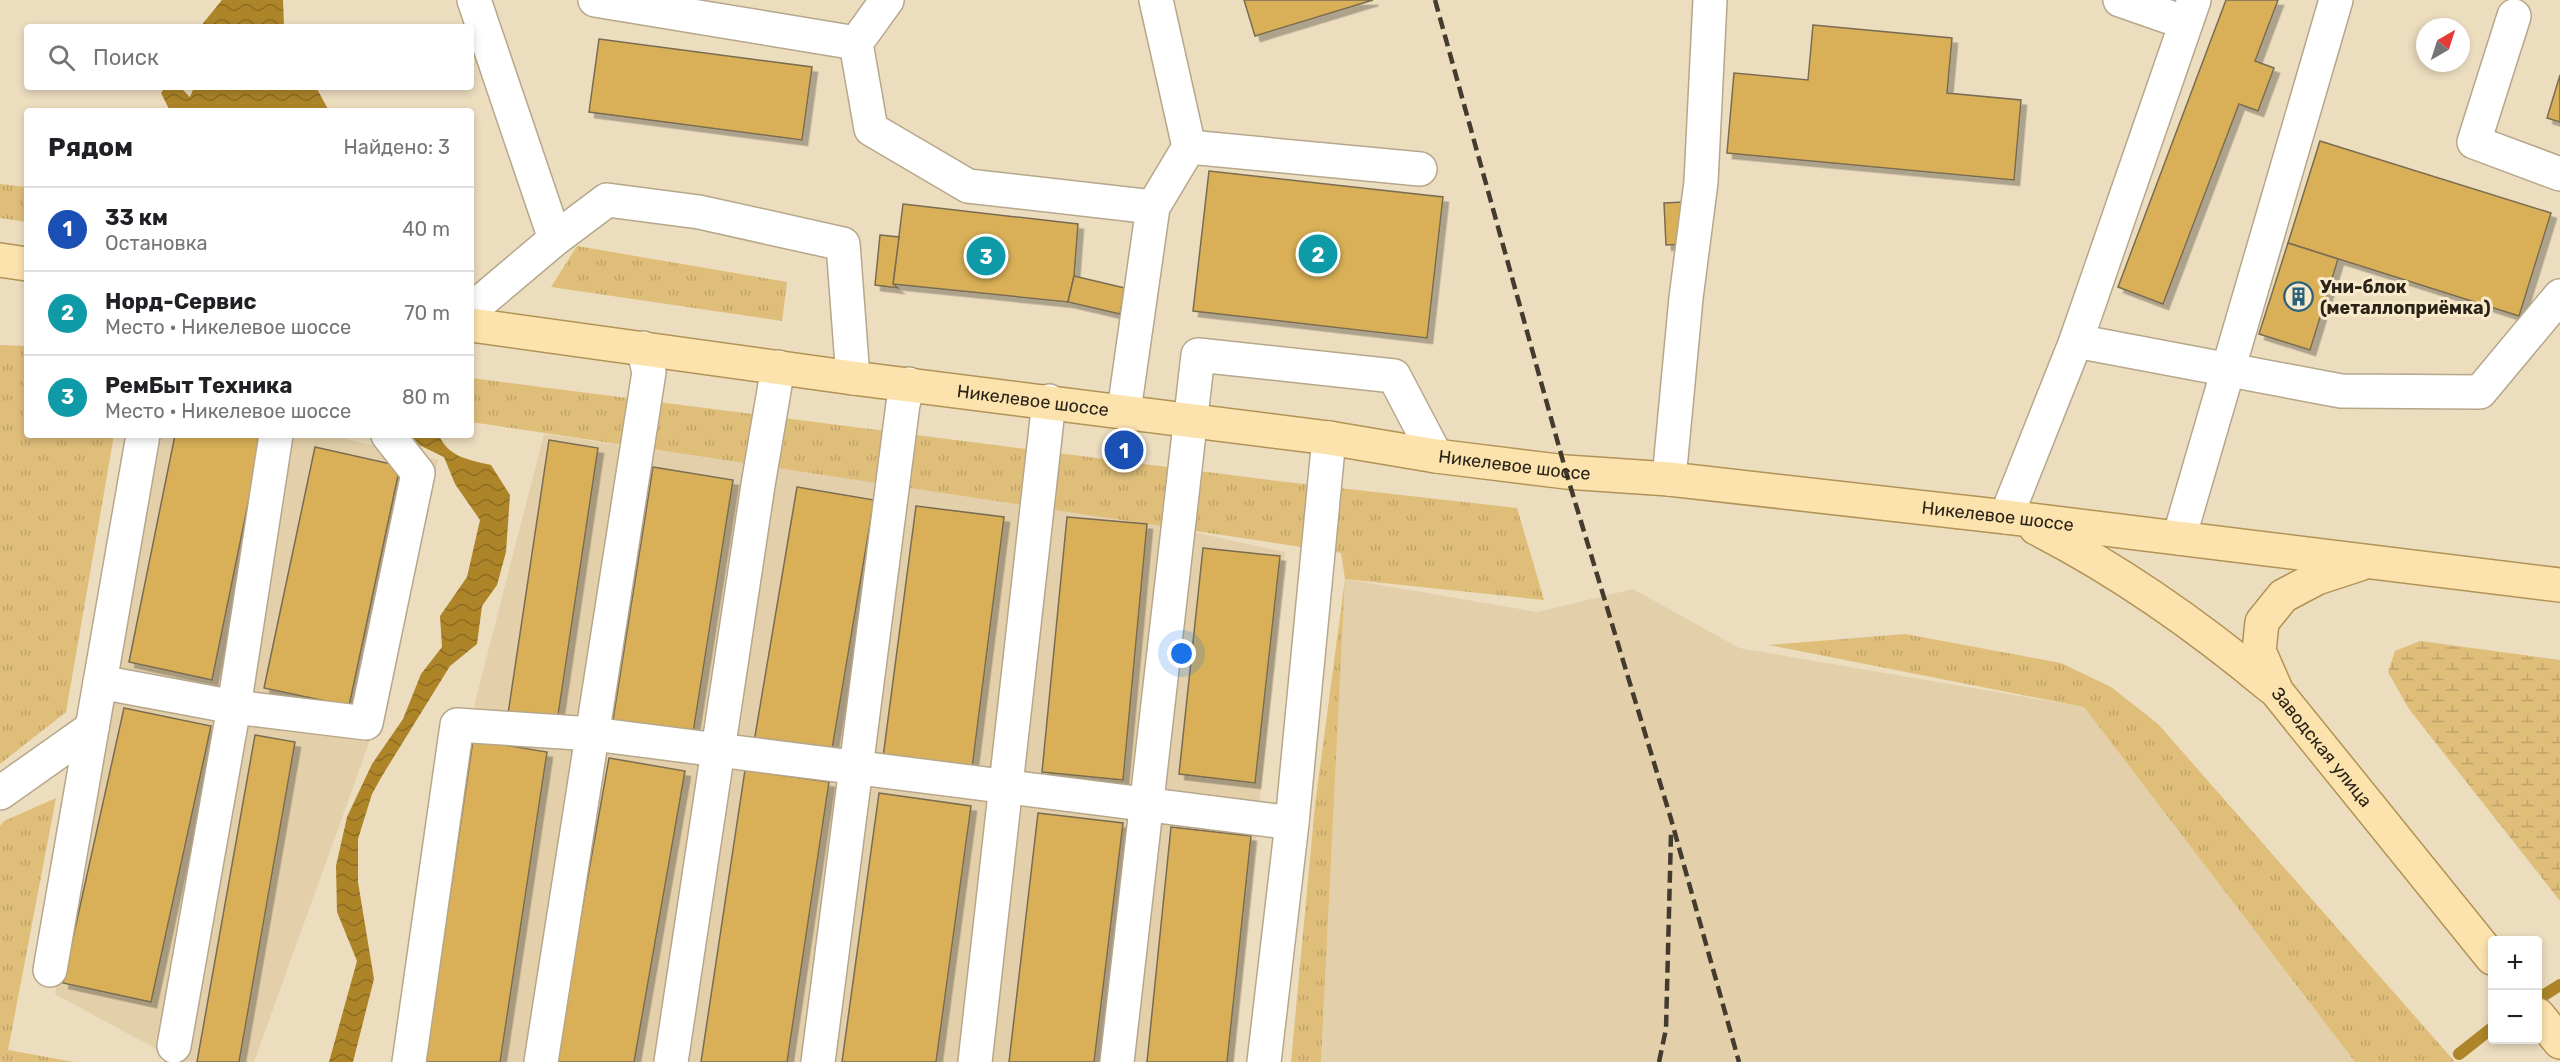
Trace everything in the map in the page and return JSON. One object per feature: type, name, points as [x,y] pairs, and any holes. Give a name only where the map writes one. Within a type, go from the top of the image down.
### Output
[{"type":"main road","points":[[0,260],[24,264]]},
{"type":"main road","name":"Никелевое шоссе","points":[[474,325],[853,378],[1050,400],[1190,422],[1329,438],[1436,456],[1566,472],[1669,479],[2011,518],[2560,585]]},
{"type":"main road","points":[[2011,518],[2097,560],[2131,582],[2242,663],[2277,692]]},
{"type":"main road","name":"Заводская улица","points":[[2367,561],[2317,578],[2283,596],[2262,622],[2259,651],[2277,692],[2488,952]]},
{"type":"lane","points":[[474,0],[555,239]]},
{"type":"lane","points":[[595,0],[856,43]]},
{"type":"lane","points":[[887,0],[856,43],[871,129],[968,186],[1153,207]]},
{"type":"lane","points":[[1124,411],[1153,207],[1190,147],[1156,0]]},
{"type":"lane","points":[[1669,479],[1686,298],[1701,182],[1710,0]]},
{"type":"lane","points":[[2011,518],[2076,341],[2190,12],[2120,0]]},
{"type":"lane","points":[[2178,538],[2336,0]]},
{"type":"lane","points":[[2514,16],[2474,142],[2560,174]]},
{"type":"lane","points":[[1190,147],[1420,169]]},
{"type":"lane","points":[[474,307],[555,239],[607,200],[699,212],[843,244],[853,378]]},
{"type":"lane","points":[[2076,341],[2341,391],[2480,392],[2560,296]]},
{"type":"lane","points":[[541,1062],[649,372],[643,348]]},
{"type":"lane","points":[[1117,1062],[1198,355],[1394,376],[1436,456]]},
{"type":"lane","points":[[671,1062],[758,485],[778,368]]},
{"type":"lane","points":[[818,1062],[903,404],[909,384]]},
{"type":"lane","points":[[975,1062],[1050,400]]},
{"type":"lane","points":[[50,970],[142,438]]},
{"type":"lane","points":[[174,1046],[234,707],[276,438]]},
{"type":"lane","points":[[100,682],[234,707],[366,723],[418,473],[390,438]]},
{"type":"lane","points":[[1264,1062],[1292,824],[1329,438]]},
{"type":"lane","points":[[409,1062],[457,725],[593,734],[1292,824]]},
{"type":"lane","points":[[0,793],[92,728]]},
{"type":"shaded area","points":[[544,434],[1138,520],[1285,552],[1233,1062],[417,1062],[464,745]]},
{"type":"shaded area","points":[[159,438],[341,438],[438,460],[382,707],[254,1062],[180,1062],[55,994]]},
{"type":"shaded area","points":[[1345,579],[1537,612],[1633,589],[1739,648],[2084,707],[2355,1062],[1321,1062]]},
{"type":"green space","points":[[0,184],[24,187],[24,222],[0,218]]},
{"type":"green space","points":[[577,246],[787,282],[782,321],[551,287]]},
{"type":"green space","points":[[0,345],[24,346],[24,438],[113,438],[66,712],[0,764]]},
{"type":"green space","points":[[474,378],[1277,481],[1517,508],[1544,600],[1345,579],[1341,553],[474,422]]},
{"type":"green space","points":[[1345,579],[1321,1062],[1291,1062],[1315,805]]},
{"type":"green space","points":[[1905,634],[2061,663],[2111,687],[2158,724],[2455,1062],[2355,1062],[2084,707],[1769,645]]},
{"type":"green space","points":[[2420,641],[2560,660],[2560,901],[2409,709],[2388,672],[2395,651]]},
{"type":"green space","points":[[56,798],[8,1050],[74,1062],[0,1062],[0,826],[4,821]]},
{"type":"water","points":[[222,0],[283,0],[284,24],[202,24]]},
{"type":"water","points":[[163,90],[183,90],[190,97],[193,90],[318,90],[327,108],[168,108],[161,93]]},
{"type":"water","points":[[413,438],[441,438],[454,453],[491,465],[510,495],[506,552],[497,585],[482,606],[477,644],[450,666],[372,794],[358,839],[358,882],[374,979],[353,1062],[329,1062],[357,961],[337,912],[336,866],[347,817],[372,764],[403,719],[421,674],[442,647],[440,616],[467,577],[480,520],[455,484],[444,457],[419,445]]},
{"type":"building","points":[[1244,0],[1373,0],[1255,36]]},
{"type":"building","points":[[2226,0],[2278,0],[2255,61],[2274,68],[2258,111],[2239,104],[2163,304],[2118,287]]},
{"type":"building","points":[[1813,25],[1952,38],[1947,93],[2021,100],[2014,180],[1727,153],[1734,73],[1808,80]]},
{"type":"building","points":[[599,39],[812,67],[802,140],[589,112]]},
{"type":"building","points":[[2560,75],[2560,122],[2547,118]]},
{"type":"building","points":[[2320,141],[2551,213],[2519,316],[2288,243]]},
{"type":"building","points":[[1209,171],[1443,197],[1427,338],[1193,311]]},
{"type":"building","points":[[1683,202],[1685,244],[1666,245],[1664,203]]},
{"type":"building","points":[[903,204],[1078,224],[1074,276],[1068,302],[893,284]]},
{"type":"building","points":[[880,235],[899,237],[893,284],[898,288],[875,285]]},
{"type":"building","name":"Уни-блок (металлоприёмка)","points":[[2288,243],[2338,259],[2310,350],[2259,334]]},
{"type":"building","points":[[1074,276],[1125,288],[1120,314],[1068,302]]},
{"type":"building","points":[[174,438],[261,438],[212,680],[129,662]]},
{"type":"building","points":[[549,440],[598,448],[557,722],[508,714]]},
{"type":"building","points":[[315,447],[400,466],[349,706],[264,688]]},
{"type":"building","points":[[653,467],[733,480],[693,733],[613,720]]},
{"type":"building","points":[[797,487],[874,500],[831,755],[754,742]]},
{"type":"building","points":[[916,506],[1004,517],[971,776],[882,765]]},
{"type":"building","points":[[1067,517],[1147,524],[1123,780],[1042,772]]},
{"type":"building","points":[[1203,548],[1280,556],[1255,783],[1179,774]]},
{"type":"building","points":[[124,708],[211,726],[151,1002],[63,983]]},
{"type":"building","points":[[255,735],[295,742],[239,1062],[197,1062]]},
{"type":"building","points":[[473,740],[547,752],[500,1062],[425,1062]]},
{"type":"building","points":[[609,758],[685,771],[634,1062],[555,1062]]},
{"type":"building","points":[[745,770],[829,782],[787,1062],[701,1062]]},
{"type":"building","points":[[879,793],[971,806],[936,1062],[842,1062]]},
{"type":"building","points":[[1038,813],[1123,823],[1094,1062],[1009,1062]]},
{"type":"building","points":[[1171,827],[1251,836],[1227,1062],[1147,1062]]},
{"type":"waterway","points":[[2542,996],[2560,985]]},
{"type":"waterway","points":[[2459,1054],[2488,1031]]},
{"type":"railway","points":[[1435,0],[1566,472],[1671,819],[1739,1062]]},
{"type":"railway","points":[[1659,1062],[1666,1029],[1671,834]]},
{"type":"place","name":"Норд-Сервис","points":[[1318,254]]},
{"type":"place","name":"РемБыт Техника","points":[[986,256]]},
{"type":"place","name":"Уни-блок (металлоприёмка)","points":[[2299,297]]},
{"type":"place","name":"33 км","points":[[1124,450]]}]
